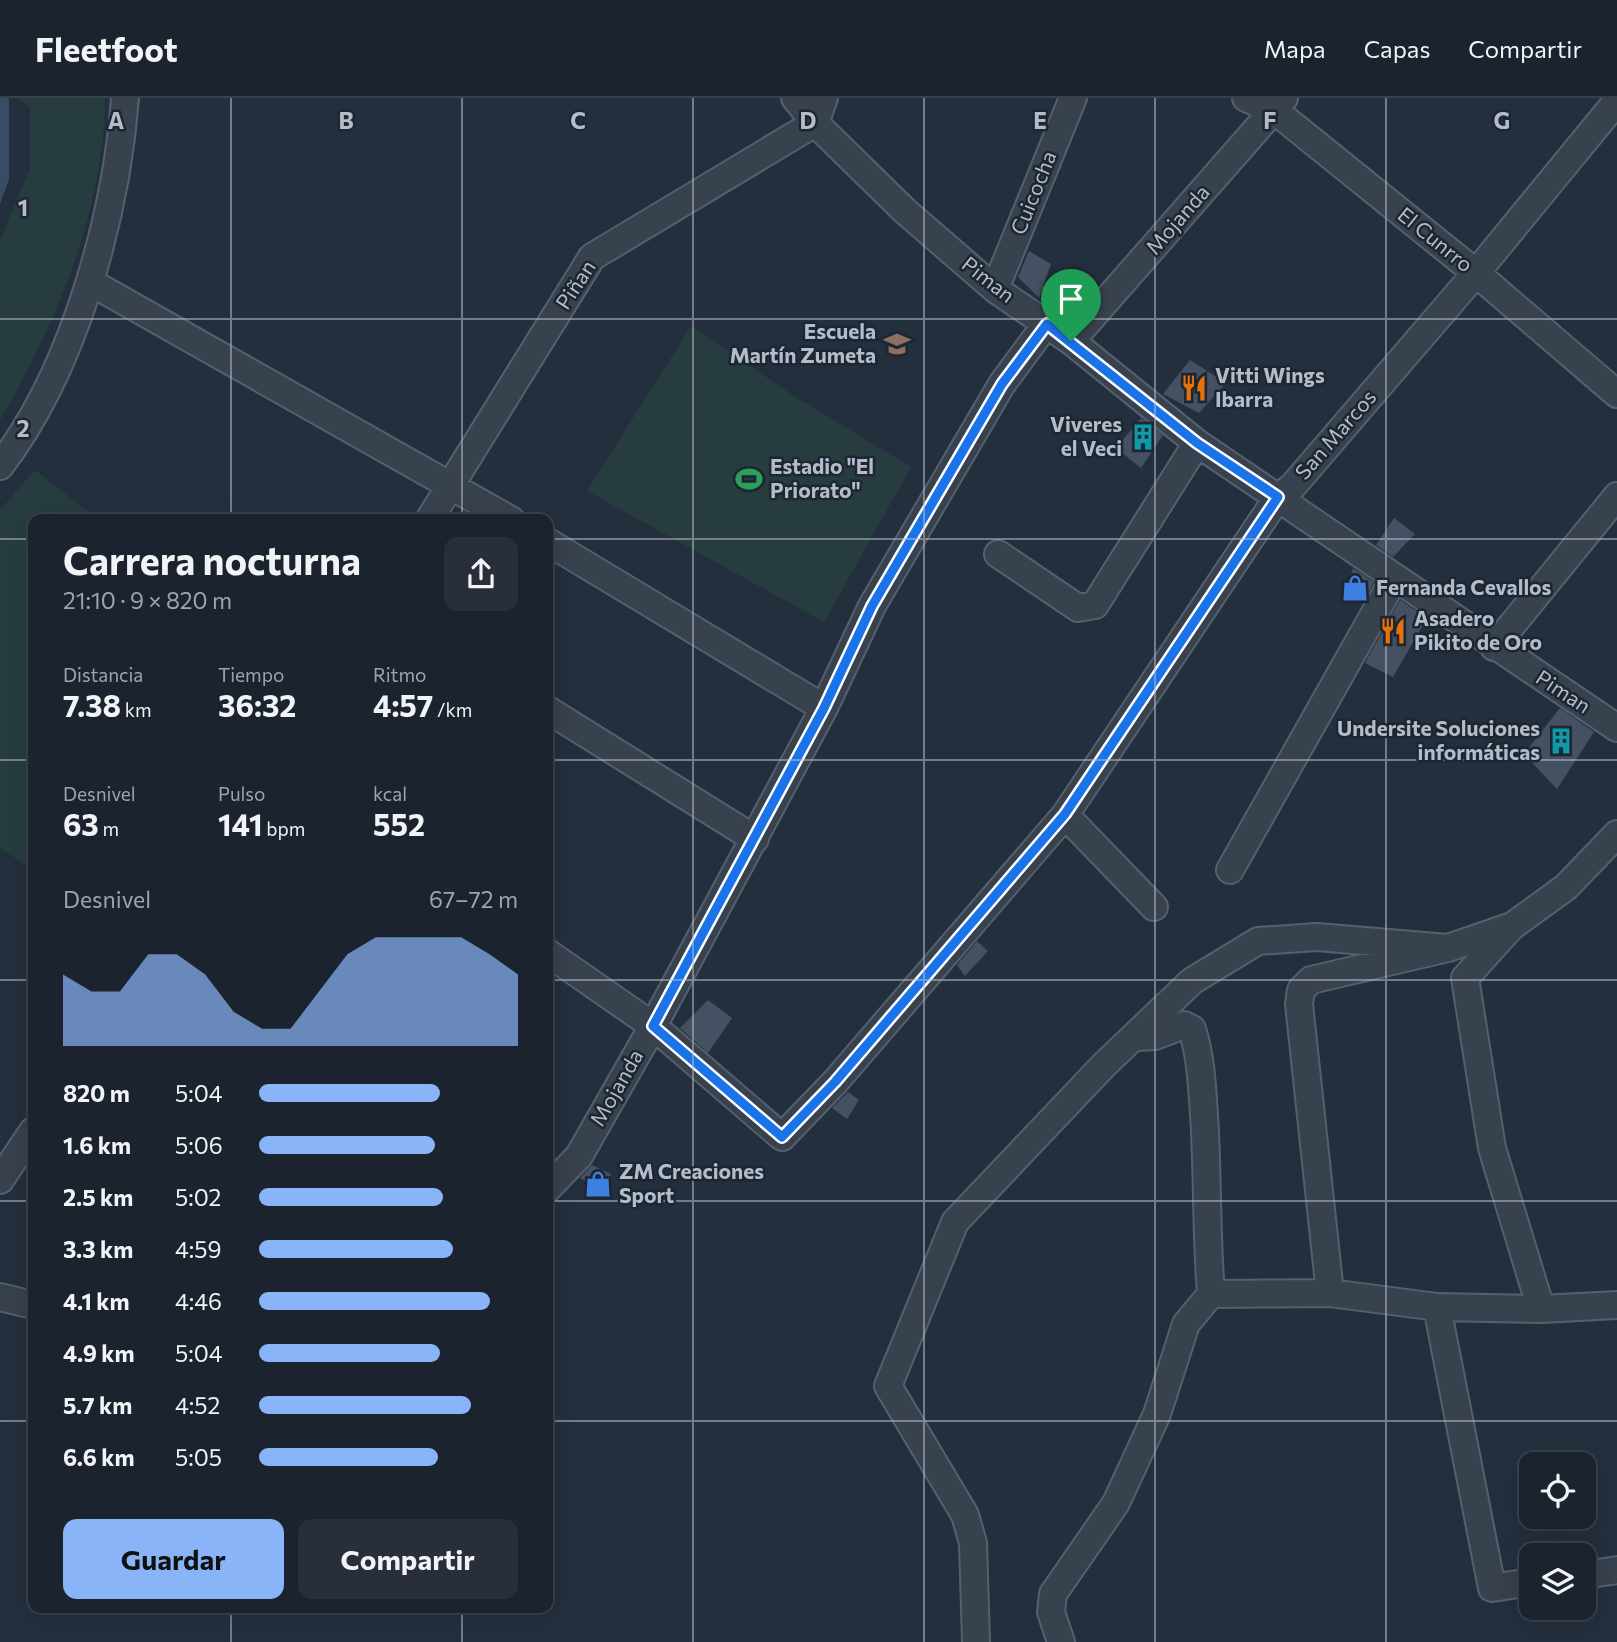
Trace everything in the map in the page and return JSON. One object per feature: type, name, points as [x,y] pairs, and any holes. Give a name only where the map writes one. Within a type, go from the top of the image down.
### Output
[{"type":"street","points":[[0,466],[59,368],[90,282],[110,201],[125,98]]},
{"type":"street","name":"Piman","points":[[795,98],[815,123],[905,211],[995,289],[1071,341],[1197,443],[1617,728]]},
{"type":"street","points":[[815,123],[824,98]]},
{"type":"street","name":"Cuicocha","points":[[995,289],[1073,98]]},
{"type":"street","name":"El Cunrro","points":[[1246,98],[1279,104],[1617,394]]},
{"type":"street","name":"San Marcos","points":[[653,1026],[782,1137],[835,1082],[1065,814],[1278,497],[1292,487],[1476,273],[1617,101]]},
{"type":"street","name":"Mojanda","points":[[1071,341],[1279,104]]},
{"type":"street","name":"Piñan","points":[[433,514],[592,257],[815,123]]},
{"type":"street","points":[[90,282],[501,514]]},
{"type":"street","name":"Mojanda","points":[[553,1183],[579,1156],[653,1026],[824,708],[872,606],[1002,384],[1047,324]]},
{"type":"street","points":[[998,554],[1077,608],[1095,605],[1197,443]]},
{"type":"street","points":[[1494,647],[1617,496]]},
{"type":"street","points":[[553,545],[824,708]]},
{"type":"street","points":[[1230,870],[1394,579]]},
{"type":"street","points":[[553,713],[755,839]]},
{"type":"street","points":[[1065,814],[1154,907]]},
{"type":"street","points":[[1541,1309],[1492,1148],[1465,978],[1511,927],[1566,887],[1617,834]]},
{"type":"street","points":[[1330,1293],[1299,1004],[1301,989],[1311,980],[1448,948],[1511,927]]},
{"type":"street","points":[[976,1642],[973,1543],[965,1515],[888,1386],[955,1222],[1192,981],[1258,941],[1317,937],[1448,948]]},
{"type":"street","points":[[553,956],[653,1026]]},
{"type":"street","points":[[1061,1642],[1051,1612],[1053,1594],[1116,1503],[1157,1415],[1186,1324],[1211,1294],[1209,1192],[1201,1073],[1192,1029],[1184,1025],[1155,1036],[1134,1037]]},
{"type":"street","points":[[12,1163],[28,1139]]},
{"type":"street","points":[[1211,1294],[1330,1293],[1437,1307],[1541,1309],[1617,1306]]},
{"type":"street","points":[[0,1297],[28,1304]]},
{"type":"street","points":[[1437,1307],[1492,1588],[1519,1584]]},
{"type":"street","points":[[1596,1573],[1617,1570]]},
{"type":"green space","points":[[16,98],[105,98],[103,139],[96,181],[73,265],[40,346],[0,420],[0,240],[30,169],[30,107]]},
{"type":"green space","name":"Estadio \"El Priorato\"","points":[[691,326],[794,396],[911,467],[824,622],[587,491]]},
{"type":"green space","points":[[35,470],[91,514],[28,514],[28,867],[0,848],[0,510]]},
{"type":"water","points":[[0,98],[9,98],[9,179],[0,204]]},
{"type":"building","points":[[1029,251],[1051,264],[1039,298],[1018,277]]},
{"type":"building","name":"Vitti Wings Ibarra","points":[[1190,360],[1226,383],[1199,413],[1163,394]]},
{"type":"building","name":"Viveres el Veci","points":[[1141,418],[1163,435],[1141,468],[1116,448]]},
{"type":"building","points":[[1394,518],[1415,534],[1393,557],[1376,545]]},
{"type":"building","points":[[1353,568],[1374,582],[1368,594],[1350,579]]},
{"type":"building","points":[[1400,600],[1427,618],[1393,677],[1365,663]]},
{"type":"building","name":"Undersite Soluciones informáticas","points":[[1560,708],[1594,732],[1557,789],[1524,754]]},
{"type":"building","points":[[977,941],[988,951],[965,976],[957,965]]},
{"type":"building","points":[[708,1000],[732,1018],[708,1053],[680,1028]]},
{"type":"building","points":[[848,1092],[859,1100],[847,1119],[832,1108]]},
{"type":"building","name":"ZM Creaciones Sport","points":[[592,1165],[611,1174],[601,1191],[580,1178]]},
{"type":"place","name":"Escuela Martín Zumeta","points":[[897,344]]},
{"type":"place","name":"Vitti Wings Ibarra","points":[[1194,388]]},
{"type":"place","name":"Viveres el Veci","points":[[1143,437]]},
{"type":"place","name":"Estadio \"El Priorato\"","points":[[749,479]]},
{"type":"place","name":"Fernanda Cevallos","points":[[1355,588]]},
{"type":"place","name":"Asadero Pikito de Oro","points":[[1393,631]]},
{"type":"place","name":"Undersite Soluciones informáticas","points":[[1561,741]]},
{"type":"place","name":"ZM Creaciones Sport","points":[[598,1184]]},
{"type":"route","points":[[1047,324],[1071,341],[1197,443],[1278,497],[1088,784],[1065,814],[835,1082],[782,1137],[653,1026],[824,708],[872,606],[1002,384],[1047,324]]}]
